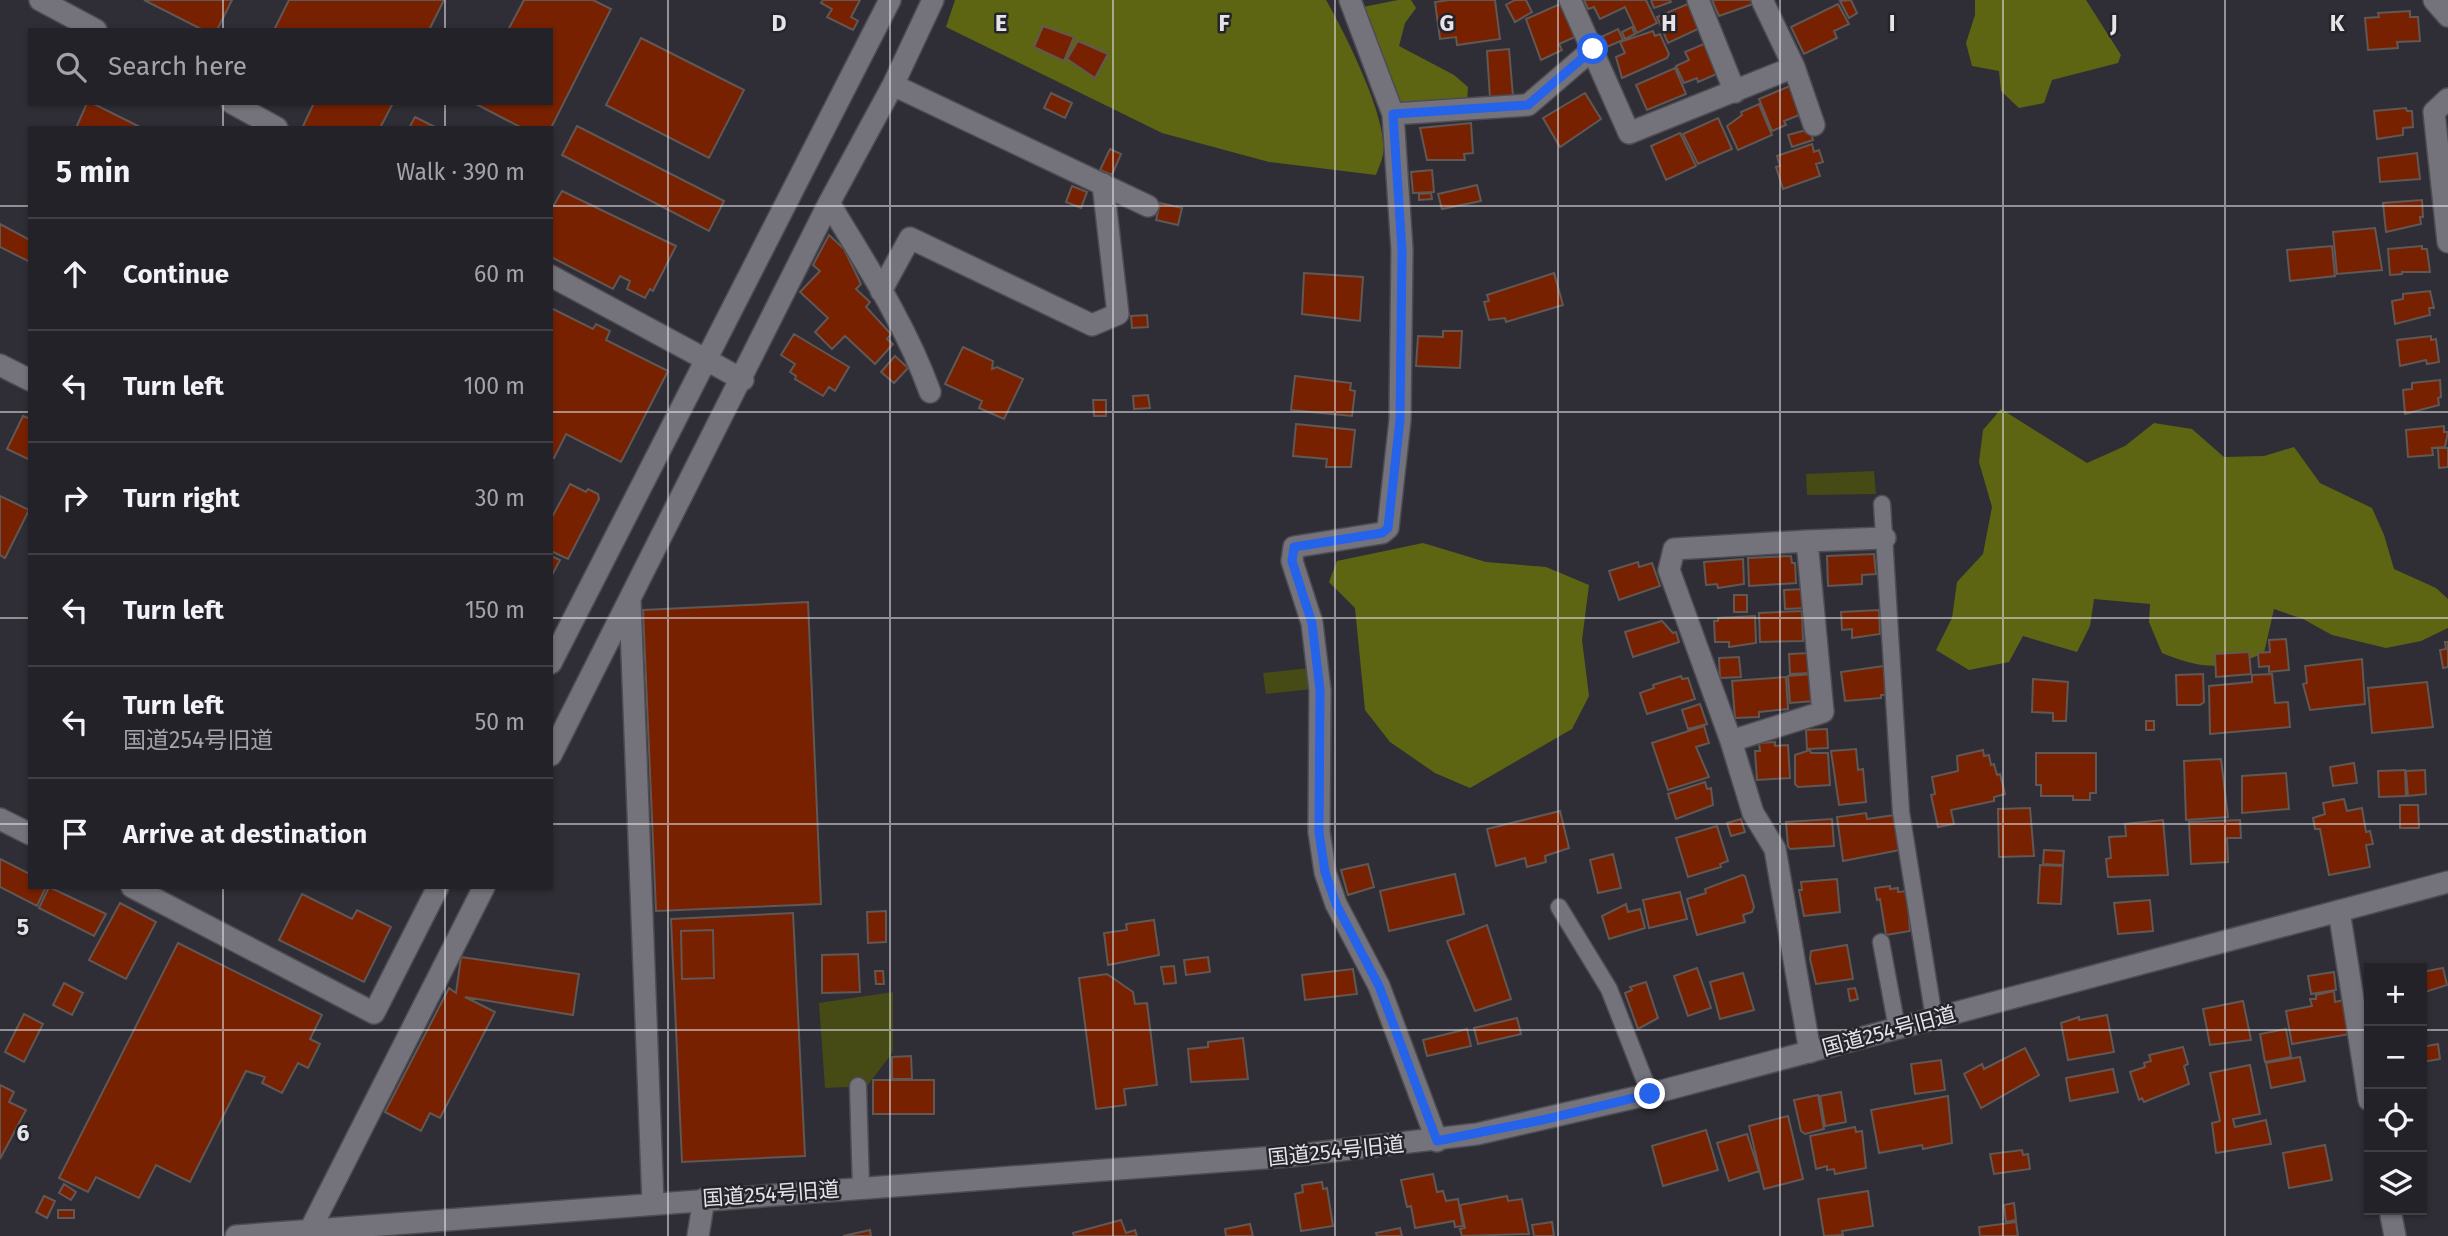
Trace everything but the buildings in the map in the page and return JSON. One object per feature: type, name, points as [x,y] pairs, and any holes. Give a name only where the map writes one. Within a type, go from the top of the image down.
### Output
[{"type":"street","points":[[40,0],[92,28]]},
{"type":"street","points":[[556,640],[890,0]]},
{"type":"street","points":[[553,751],[743,380],[829,203],[893,85],[933,0]]},
{"type":"street","points":[[1350,0],[1393,114],[1402,289],[1400,420],[1388,528],[1382,533],[1294,547],[1292,561],[1312,623],[1320,690],[1319,832],[1325,872],[1336,904],[1379,986],[1437,1141]]},
{"type":"street","points":[[1570,0],[1629,133],[1794,67]]},
{"type":"street","points":[[1698,0],[1735,92]]},
{"type":"street","points":[[1762,0],[1794,67],[1814,125]]},
{"type":"street","points":[[2434,0],[2448,16]]},
{"type":"street","points":[[1393,114],[1528,105],[1593,49]]},
{"type":"street","points":[[893,85],[1148,206]]},
{"type":"street","points":[[2448,99],[2434,112],[2448,242]]},
{"type":"street","points":[[236,105],[273,126]]},
{"type":"street","points":[[881,291],[910,238],[1092,325],[1118,314],[1103,184]]},
{"type":"street","points":[[829,203],[881,291],[920,365],[930,392]]},
{"type":"street","points":[[553,277],[743,380]]},
{"type":"street","points":[[0,365],[28,379]]},
{"type":"street","points":[[1810,1052],[1775,849],[1753,813],[1731,741],[1669,570],[1674,549],[1885,538]]},
{"type":"street","points":[[1731,741],[1823,712],[1807,541]]},
{"type":"street","points":[[630,599],[653,1203]]},
{"type":"street","points":[[0,819],[28,833]]},
{"type":"street","name":"国道254号旧道","points":[[236,1236],[308,1234],[653,1203],[1290,1156],[1437,1141],[1542,1120],[1650,1094],[2448,882]]},
{"type":"street","points":[[136,889],[374,1013],[437,889]]},
{"type":"street","points":[[308,1234],[484,889]]},
{"type":"street","points":[[2339,911],[2367,1089]]},
{"type":"street","points":[[698,1236],[704,1199]]},
{"type":"street","points":[[2391,1215],[2395,1236]]},
{"type":"lane","points":[[1882,504],[1901,812],[1934,1018]]},
{"type":"lane","points":[[1559,907],[1609,989],[1650,1094]]},
{"type":"lane","points":[[1881,942],[1897,1028]]},
{"type":"lane","points":[[858,1086],[861,1188]]},
{"type":"green space","points":[[955,0],[1326,0],[1364,76],[1379,120],[1383,154],[1376,175],[1269,162],[1162,133],[946,27]]},
{"type":"green space","points":[[1411,0],[1416,8],[1405,23],[1399,46],[1454,75],[1468,87],[1467,101],[1403,105],[1394,93],[1363,7]]},
{"type":"green space","points":[[1975,0],[2086,0],[2121,55],[2118,63],[2052,80],[2044,103],[2019,108],[2001,91],[1999,71],[1972,66],[1966,43],[1975,15]]},
{"type":"green space","points":[[2001,409],[2087,463],[2125,446],[2154,423],[2192,429],[2224,457],[2264,456],[2294,447],[2320,483],[2372,508],[2384,535],[2394,569],[2436,588],[2448,599],[2448,628],[2421,641],[2386,648],[2332,635],[2303,619],[2274,609],[2264,653],[2236,663],[2213,666],[2162,653],[2149,622],[2150,604],[2094,599],[2090,626],[2077,652],[2023,636],[2009,662],[1969,670],[1936,650],[1952,618],[1957,582],[1983,554],[1992,507],[1979,462],[1983,430]]},
{"type":"green space","points":[[1874,471],[1876,494],[1807,495],[1806,474]]},
{"type":"green space","points":[[1423,543],[1486,562],[1546,567],[1589,585],[1582,640],[1589,696],[1572,729],[1470,788],[1435,773],[1390,742],[1365,710],[1355,608],[1329,582],[1337,561]]},
{"type":"green space","points":[[1309,668],[1312,689],[1266,694],[1263,673]]},
{"type":"green space","points":[[893,992],[893,1052],[867,1086],[825,1088],[819,1003]]},
{"type":"route","points":[[1593,49],[1528,105],[1393,114],[1402,250],[1400,420],[1388,528],[1382,533],[1312,542],[1294,547],[1292,561],[1312,623],[1320,690],[1319,832],[1325,872],[1336,904],[1379,986],[1437,1141],[1542,1120],[1650,1094]]}]
